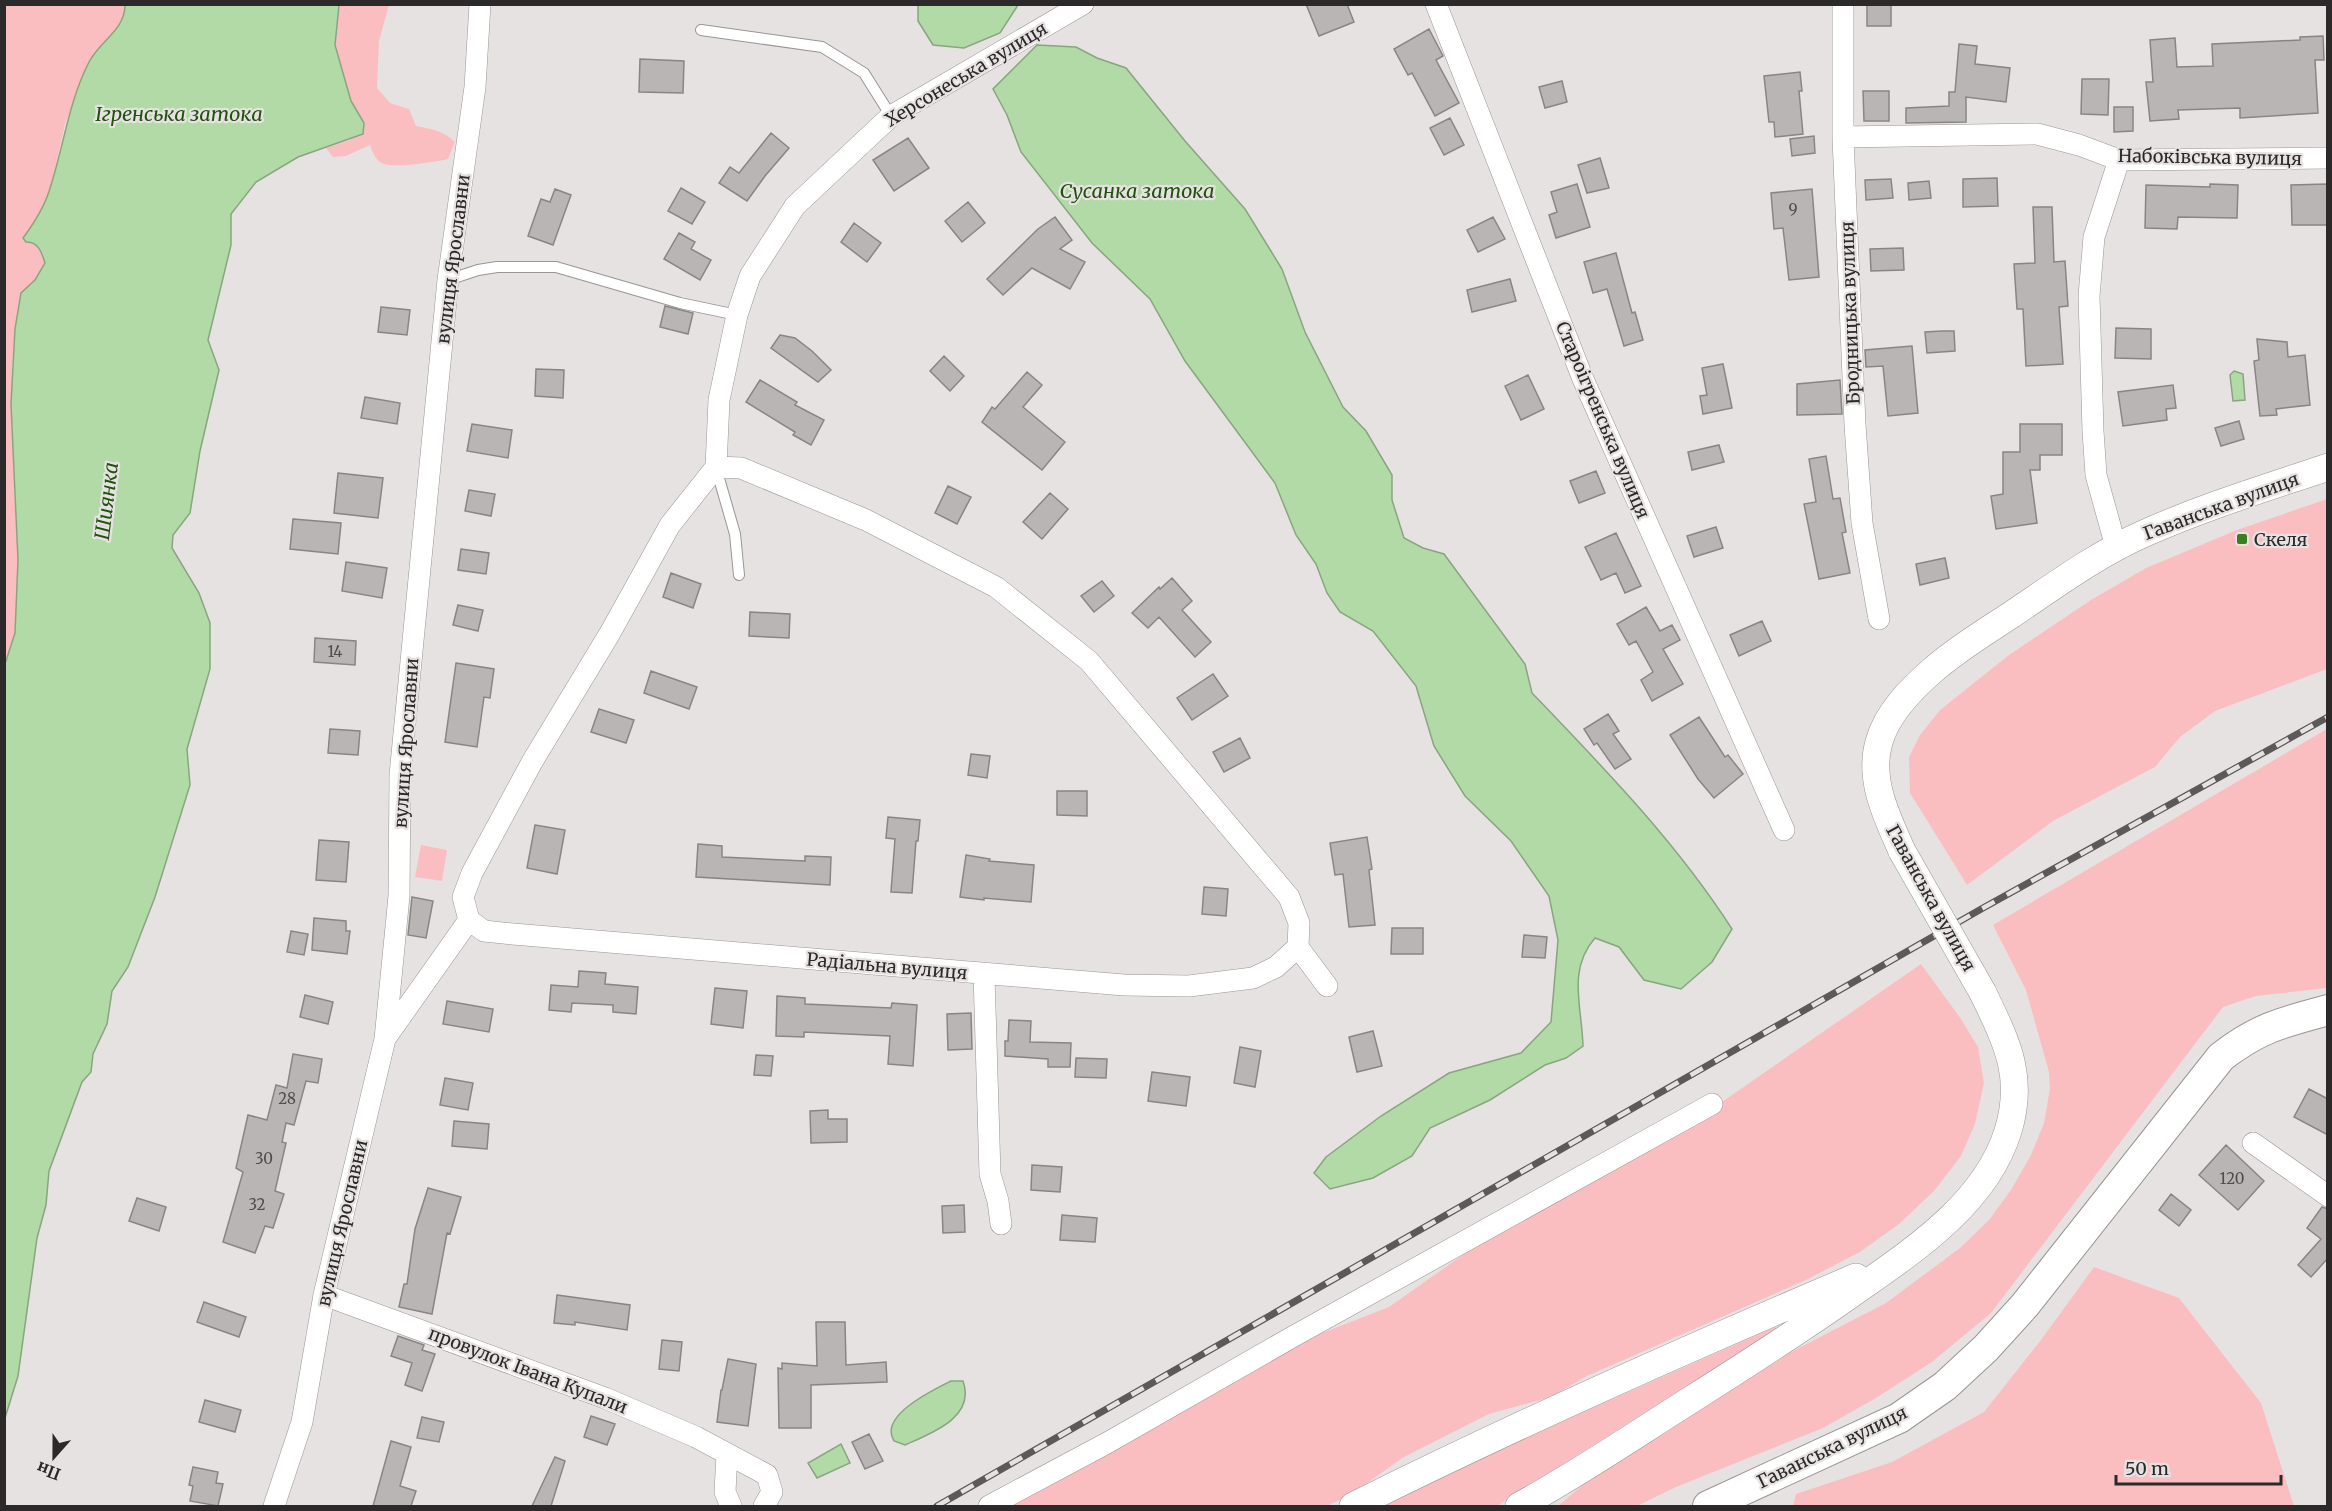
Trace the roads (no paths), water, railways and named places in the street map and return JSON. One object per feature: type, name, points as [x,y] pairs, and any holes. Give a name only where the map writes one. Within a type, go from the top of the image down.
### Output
[{"type":"main road","name":"Гаванська вулиця","points":[[1708,1506],[1899,1418],[1945,1386],[1986,1348],[2025,1305],[2221,1057],[2244,1039],[2270,1026],[2328,1010]]},
{"type":"street","name":"вулиця Ярославни","points":[[274,1506],[302,1422],[324,1294],[385,1039],[399,896],[400,775],[448,280],[475,87],[480,4]]},
{"type":"street","name":"Херсонеська вулиця","points":[[716,467],[718,400],[736,315],[750,276],[795,206],[891,116],[1083,4]]},
{"type":"street","name":"Староігренська вулиця","points":[[1436,4],[1583,379],[1784,830]]},
{"type":"street","name":"Бродницька вулиця","points":[[1843,4],[1843,137],[1855,425],[1862,523],[1879,619]]},
{"type":"street","name":"Набоківська вулиця","points":[[1843,137],[2037,134],[2079,145],[2119,160],[2328,158]]},
{"type":"street","points":[[2116,546],[2096,475],[2089,296],[2094,237],[2119,160]]},
{"type":"street","points":[[385,1039],[469,920],[463,897],[472,873],[532,762],[610,633],[670,525],[716,467],[741,468],[866,520],[996,586],[1089,661],[1289,897],[1299,924],[1298,947],[1327,986]]},
{"type":"street","name":"Гаванська вулиця","points":[[1519,1506],[1790,1338],[1904,1257],[1939,1228],[1964,1203],[1986,1173],[2008,1130],[2015,1095],[2014,1065],[2008,1047],[1983,993],[1902,851],[1884,812],[1876,771],[1879,742],[1896,709],[1935,669],[2035,598],[2116,546],[2180,519],[2328,467]]},
{"type":"street","name":"Радіальна вулиця","points":[[469,920],[484,931],[513,934],[1124,986],[1189,986],[1253,978],[1276,967],[1298,947]]},
{"type":"street","points":[[984,974],[990,1174],[998,1201],[1001,1224]]},
{"type":"street","points":[[989,1506],[1107,1443],[1274,1347],[1712,1104]]},
{"type":"street","points":[[2253,1143],[2328,1196]]},
{"type":"street","name":"Гаванська вулиця","points":[[1353,1506],[1467,1449],[1624,1378],[1904,1257]]},
{"type":"street","name":"провулок Івана Купали","points":[[324,1294],[605,1398],[696,1437],[767,1475],[772,1492],[764,1506]]},
{"type":"street","points":[[727,1454],[725,1492],[730,1506]]},
{"type":"lane","points":[[701,30],[822,47],[864,73],[891,116]]},
{"type":"lane","points":[[448,280],[478,270],[497,267],[556,267],[680,303],[736,315]]},
{"type":"lane","points":[[716,467],[735,534],[740,575]]},
{"type":"water","points":[[918,4],[1018,5],[1000,33],[964,48],[933,45],[918,21]]},
{"type":"water","name":"Ігренська затока","points":[[125,5],[339,5],[335,45],[351,101],[364,123],[363,134],[298,157],[256,182],[231,214],[231,245],[208,340],[219,370],[200,451],[190,513],[173,535],[172,548],[199,593],[210,623],[210,669],[187,749],[190,785],[155,897],[128,967],[112,991],[107,1024],[93,1054],[91,1072],[82,1082],[49,1171],[46,1205],[37,1238],[18,1376],[5,1418],[4,667],[15,633],[18,560],[11,404],[15,329],[21,293],[35,280],[45,263],[34,243],[26,242],[23,238],[40,213],[49,192],[82,77],[89,62],[121,22]]},
{"type":"water","name":"Сусанка затока","points":[[1037,45],[1076,47],[1097,58],[1126,68],[1185,141],[1245,209],[1282,269],[1305,332],[1343,407],[1366,431],[1392,475],[1392,500],[1404,538],[1423,548],[1444,554],[1525,664],[1532,693],[1638,806],[1687,866],[1732,929],[1712,962],[1681,989],[1644,980],[1619,947],[1595,938],[1586,950],[1579,976],[1583,1046],[1566,1058],[1545,1065],[1490,1100],[1430,1128],[1412,1156],[1373,1178],[1330,1189],[1314,1173],[1326,1157],[1381,1116],[1449,1073],[1521,1053],[1551,1022],[1558,940],[1549,896],[1511,841],[1465,796],[1434,746],[1416,686],[1373,631],[1340,612],[1327,593],[1316,564],[1296,535],[1275,483],[1185,361],[1150,299],[1092,243],[1021,152],[1007,115],[993,89]]},
{"type":"water","points":[[2234,371],[2243,374],[2245,400],[2233,401],[2230,375]]},
{"type":"water","points":[[951,1381],[963,1381],[965,1394],[963,1404],[957,1414],[939,1429],[905,1445],[894,1441],[891,1432],[900,1413],[921,1397]]},
{"type":"water","points":[[841,1444],[850,1463],[817,1478],[808,1463]]},
{"type":"railway","points":[[937,1506],[1983,908],[2328,717]]},
{"type":"place","name":"Скеля","points":[[2242,539]]},
{"type":"water label","name":"Шиянка","points":[[106,501]]}]
